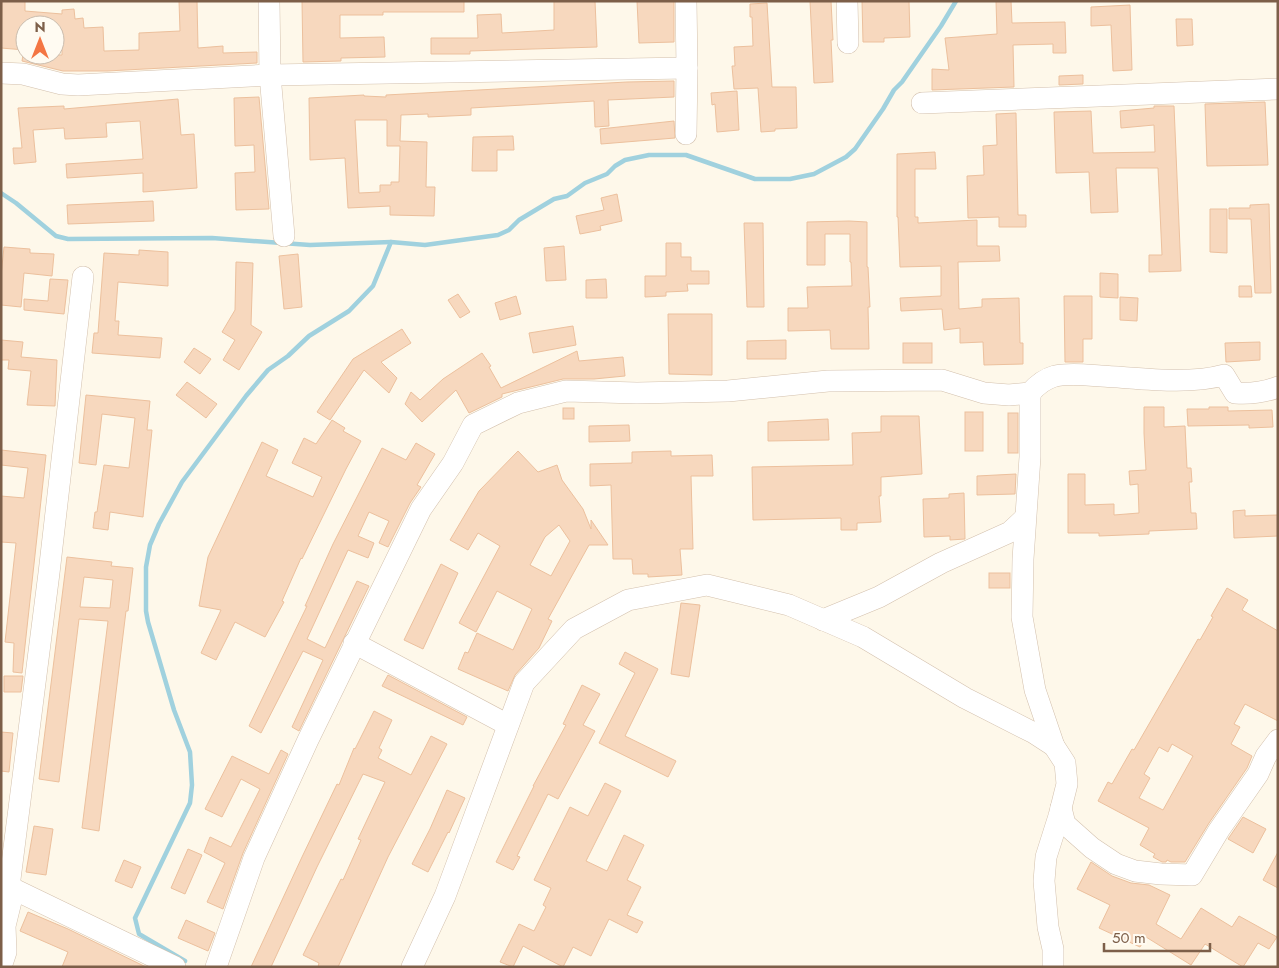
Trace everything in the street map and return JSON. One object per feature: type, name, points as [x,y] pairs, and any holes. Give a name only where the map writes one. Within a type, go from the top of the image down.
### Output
[{"type":"street","points":[[269,1],[270,75],[284,236]]},
{"type":"street","points":[[686,1],[686,134]]},
{"type":"street","points":[[847,1],[848,43]]},
{"type":"street","points":[[1,73],[23,74],[62,84],[78,85],[270,75],[687,68]]},
{"type":"street","points":[[922,103],[1278,89]]},
{"type":"street","points":[[1,967],[6,952],[5,926],[8,886],[49,573],[83,277]]},
{"type":"street","points":[[216,967],[254,858],[354,643],[421,509],[453,463],[473,425],[518,403],[566,391],[637,393],[728,391],[828,381],[942,380],[984,393],[1010,395],[1030,393],[1041,382],[1055,376],[1074,374],[1143,379],[1207,380],[1224,375],[1236,393],[1250,394],[1265,392],[1278,387]]},
{"type":"street","points":[[1030,393],[1030,456],[1025,518],[1022,617],[1035,690],[1054,746],[1065,762],[1067,784],[1046,857],[1047,918],[1053,949],[1054,967]]},
{"type":"street","points":[[823,620],[879,598],[941,563],[1010,532],[1025,518]]},
{"type":"street","points":[[416,966],[445,896],[524,683],[574,629],[628,600],[707,585],[789,605],[863,637],[965,698],[1034,733],[1054,746]]},
{"type":"street","points":[[354,643],[508,725]]},
{"type":"street","points":[[1061,808],[1065,824],[1092,848],[1116,864],[1135,871],[1192,875],[1219,830],[1258,774],[1266,756],[1278,740]]},
{"type":"street","points":[[8,886],[175,967]]},
{"type":"building","points":[[2,1],[25,1],[25,11],[62,14],[62,10],[74,9],[75,19],[83,18],[84,28],[103,27],[104,51],[139,50],[139,33],[180,31],[179,1],[197,1],[198,48],[223,46],[223,53],[257,52],[257,63],[107,71],[63,71],[38,65],[65,65],[65,15],[15,15],[15,49],[1,48]]},
{"type":"building","points":[[302,1],[464,1],[464,12],[383,12],[383,15],[340,15],[340,38],[384,37],[385,57],[341,58],[341,61],[303,62]]},
{"type":"building","points":[[554,1],[595,1],[597,47],[470,51],[470,54],[431,54],[431,38],[478,38],[477,15],[501,14],[502,33],[554,30]]},
{"type":"building","points":[[637,1],[674,1],[674,42],[639,43]]},
{"type":"building","points":[[810,1],[831,1],[833,82],[814,83]]},
{"type":"building","points":[[862,1],[909,1],[910,37],[884,38],[884,42],[863,42]]},
{"type":"building","points":[[996,1],[1011,1],[1012,23],[1065,22],[1066,53],[1053,53],[1053,44],[1013,45],[1014,87],[932,90],[932,69],[949,70],[945,38],[997,34]]},
{"type":"building","points":[[767,3],[772,87],[796,87],[797,128],[761,132],[758,88],[734,89],[732,66],[735,66],[734,47],[753,46],[750,4]]},
{"type":"building","points":[[1130,5],[1132,70],[1113,71],[1111,25],[1091,26],[1091,7]]},
{"type":"building","points":[[1176,19],[1192,19],[1193,45],[1177,46]]},
{"type":"building","points":[[1083,75],[1083,84],[1059,85],[1059,76]]},
{"type":"building","points":[[674,81],[674,97],[608,100],[609,126],[595,127],[594,101],[471,108],[471,115],[428,117],[428,114],[401,115],[400,141],[427,142],[426,187],[435,187],[434,216],[390,215],[390,206],[348,208],[345,158],[310,160],[309,98],[364,95],[386,97],[386,95]],"holes":[[[355,120],[387,120],[387,146],[400,146],[399,182],[391,182],[391,185],[380,185],[380,192],[359,193]]]},
{"type":"building","points":[[737,91],[739,130],[717,132],[715,104],[712,105],[711,93]]},
{"type":"building","points":[[259,97],[269,209],[236,210],[235,173],[255,172],[254,145],[235,146],[234,98]]},
{"type":"building","points":[[178,99],[181,135],[194,134],[197,188],[143,192],[143,173],[67,178],[66,164],[143,159],[140,121],[106,123],[107,137],[65,139],[64,128],[33,130],[36,162],[14,164],[13,148],[22,148],[18,108],[64,106],[64,109]]},
{"type":"building","points":[[1265,102],[1268,165],[1207,166],[1205,104]]},
{"type":"building","points":[[1154,106],[1174,106],[1181,271],[1149,272],[1149,255],[1162,255],[1158,168],[1116,168],[1118,212],[1091,213],[1089,172],[1056,173],[1054,112],[1091,111],[1093,153],[1155,152],[1154,125],[1121,128],[1120,111],[1154,108]]},
{"type":"building","points":[[1016,113],[1018,215],[1026,215],[1026,227],[999,227],[999,217],[968,218],[967,176],[984,175],[983,146],[997,145],[996,114]]},
{"type":"building","points":[[674,121],[675,138],[601,144],[600,129]]},
{"type":"building","points":[[513,136],[514,150],[497,150],[497,171],[472,171],[473,137]]},
{"type":"building","points":[[935,152],[936,169],[915,169],[915,217],[918,217],[918,223],[977,220],[977,246],[999,246],[1000,261],[958,262],[959,309],[982,307],[982,299],[1019,298],[1020,343],[1023,343],[1023,364],[984,365],[983,342],[960,343],[960,328],[944,330],[942,309],[901,311],[900,298],[941,296],[941,266],[900,267],[897,217],[897,154]]},
{"type":"building","points":[[617,194],[622,221],[600,226],[601,230],[580,234],[576,216],[604,210],[601,198]]},
{"type":"building","points":[[153,201],[154,221],[68,224],[67,205]]},
{"type":"building","points":[[1269,204],[1271,293],[1255,293],[1251,219],[1229,219],[1229,208],[1250,208],[1250,205]]},
{"type":"building","points":[[1210,209],[1227,209],[1227,253],[1210,252]]},
{"type":"building","points":[[807,222],[867,222],[867,267],[870,307],[868,307],[869,349],[831,349],[830,330],[788,331],[788,308],[808,308],[807,287],[852,286],[850,234],[825,234],[825,265],[807,265]]},
{"type":"building","points":[[744,223],[763,223],[764,307],[747,307]]},
{"type":"building","points":[[666,243],[681,243],[681,257],[691,257],[691,271],[709,271],[709,284],[687,284],[688,291],[666,292],[666,296],[645,297],[645,276],[666,276]]},
{"type":"building","points":[[564,246],[566,280],[546,281],[544,248]]},
{"type":"building","points":[[4,247],[30,249],[30,253],[54,254],[52,276],[24,273],[21,307],[1,305]]},
{"type":"building","points":[[139,250],[168,252],[168,286],[118,282],[115,321],[119,321],[118,335],[162,338],[160,358],[92,353],[94,333],[98,333],[104,253],[139,255]]},
{"type":"building","points":[[298,254],[302,307],[284,309],[279,256]]},
{"type":"building","points":[[236,262],[253,263],[251,325],[262,332],[239,370],[223,360],[235,340],[222,332],[235,310]]},
{"type":"building","points":[[1100,273],[1118,274],[1118,298],[1100,297]]},
{"type":"building","points":[[50,279],[68,280],[64,314],[24,310],[24,299],[48,301]]},
{"type":"building","points":[[606,279],[607,298],[586,298],[586,280]]},
{"type":"building","points":[[1239,286],[1251,286],[1252,297],[1239,297]]},
{"type":"building","points":[[458,294],[470,312],[460,318],[448,300]]},
{"type":"building","points":[[516,296],[521,314],[500,320],[495,303]]},
{"type":"building","points":[[1064,296],[1092,296],[1092,339],[1083,339],[1083,362],[1065,362]]},
{"type":"building","points":[[1120,297],[1138,298],[1137,321],[1120,320]]},
{"type":"building","points":[[668,314],[712,314],[712,375],[669,374]]},
{"type":"building","points":[[573,326],[576,345],[533,353],[529,333]]},
{"type":"building","points":[[402,329],[411,343],[381,362],[397,378],[389,393],[364,370],[330,420],[317,412],[353,359]]},
{"type":"building","points":[[1,340],[23,342],[21,357],[57,360],[55,406],[27,405],[31,371],[8,369],[9,360],[1,360]]},
{"type":"building","points":[[786,340],[786,359],[747,359],[747,341]]},
{"type":"building","points":[[1260,342],[1260,360],[1226,362],[1225,343]]},
{"type":"building","points":[[903,343],[932,343],[932,363],[903,363]]},
{"type":"building","points":[[194,348],[211,359],[200,374],[184,362]]},
{"type":"building","points":[[577,351],[579,361],[623,357],[625,376],[563,379],[502,394],[502,397],[469,413],[456,390],[422,422],[405,404],[411,392],[420,400],[443,379],[482,353],[491,366],[489,367],[501,388]]},
{"type":"building","points":[[187,382],[217,404],[206,418],[176,395]]},
{"type":"building","points":[[86,395],[150,401],[147,430],[152,430],[143,517],[110,512],[108,530],[93,528],[104,465],[129,468],[135,418],[102,414],[96,465],[79,463]]},
{"type":"building","points":[[1144,407],[1164,407],[1164,427],[1185,426],[1187,468],[1191,468],[1192,482],[1189,482],[1191,513],[1196,513],[1197,529],[1149,531],[1149,534],[1099,536],[1099,533],[1068,533],[1068,474],[1085,474],[1085,505],[1114,504],[1114,515],[1139,513],[1138,484],[1130,485],[1129,471],[1146,470]]},
{"type":"building","points":[[1209,407],[1228,407],[1228,411],[1272,410],[1273,427],[1249,428],[1249,425],[1188,426],[1187,409],[1209,409]]},
{"type":"building","points":[[563,408],[574,408],[574,419],[563,419]]},
{"type":"building","points":[[965,412],[983,412],[983,451],[965,451]]},
{"type":"building","points":[[1008,413],[1018,413],[1018,453],[1008,453]]},
{"type":"building","points":[[881,416],[919,416],[922,474],[881,477],[881,496],[879,496],[881,522],[857,523],[857,530],[841,530],[841,518],[753,520],[752,467],[853,465],[852,433],[881,432]]},
{"type":"building","points":[[828,419],[829,440],[768,441],[768,422]]},
{"type":"building","points":[[332,420],[345,428],[343,431],[361,441],[301,558],[282,601],[284,602],[265,637],[235,622],[216,660],[201,653],[221,610],[199,606],[208,557],[262,442],[278,450],[266,476],[313,497],[322,477],[292,463],[304,438],[316,444]]},
{"type":"building","points":[[629,425],[630,441],[589,442],[589,426]]},
{"type":"building","points":[[416,443],[435,454],[417,485],[421,487],[410,503],[388,547],[379,543],[389,521],[369,512],[358,536],[374,543],[368,558],[348,550],[307,639],[325,648],[357,581],[369,586],[299,731],[292,727],[323,660],[303,651],[261,733],[249,726],[307,606],[305,606],[333,544],[382,448],[406,460]]},
{"type":"building","points":[[1,450],[46,455],[22,673],[13,672],[14,643],[5,642],[16,543],[1,542],[1,496],[24,498],[28,468],[1,465]]},
{"type":"building","points":[[518,451],[538,472],[557,465],[562,480],[583,509],[591,529],[591,520],[608,545],[589,545],[548,619],[552,621],[539,648],[515,675],[508,691],[458,669],[465,652],[468,653],[477,633],[513,650],[532,609],[497,591],[476,632],[459,623],[500,546],[478,533],[468,550],[450,540],[479,491]],"holes":[[[559,525],[570,541],[551,576],[530,565],[545,537]]]},
{"type":"building","points":[[671,451],[671,456],[712,455],[713,476],[691,476],[693,549],[680,549],[682,575],[648,577],[648,574],[633,574],[632,559],[613,559],[611,485],[590,486],[590,464],[632,463],[632,452]]},
{"type":"building","points":[[1016,474],[1015,494],[977,495],[977,476]]},
{"type":"building","points":[[964,493],[965,539],[950,540],[950,536],[924,537],[923,499],[949,498],[949,494]]},
{"type":"building","points":[[1245,510],[1245,516],[1278,515],[1278,536],[1234,538],[1233,511]]},
{"type":"building","points":[[67,557],[112,562],[111,566],[133,568],[99,831],[82,828],[108,621],[79,619],[59,782],[39,779]],"holes":[[[84,577],[113,580],[110,608],[80,607]]]},
{"type":"building","points":[[441,564],[458,573],[423,649],[404,640]]},
{"type":"building","points":[[989,573],[1010,573],[1010,588],[989,588]]},
{"type":"building","points":[[1227,588],[1248,600],[1242,610],[1278,631],[1278,721],[1245,704],[1234,724],[1240,727],[1231,744],[1252,756],[1247,768],[1185,862],[1171,862],[1167,860],[1162,862],[1153,857],[1155,854],[1140,845],[1149,828],[1098,801],[1108,782],[1112,784],[1132,749],[1134,750],[1198,639],[1200,640],[1213,617],[1211,616]],"holes":[[[1172,744],[1193,756],[1163,810],[1139,798],[1150,778],[1144,774],[1159,747],[1168,752]]]},
{"type":"building","points":[[681,603],[700,605],[689,677],[671,674]]},
{"type":"building","points":[[625,652],[658,669],[625,736],[676,761],[668,777],[599,743],[635,673],[619,664]]},
{"type":"building","points":[[388,675],[467,717],[463,725],[382,686]]},
{"type":"building","points":[[4,676],[23,676],[21,692],[4,692]]},
{"type":"building","points":[[582,685],[600,694],[583,725],[595,731],[558,799],[548,794],[517,856],[520,857],[513,870],[496,862],[533,786],[566,725],[563,724]]},
{"type":"building","points":[[374,711],[392,720],[379,748],[382,750],[378,758],[411,775],[431,736],[447,744],[388,857],[338,967],[318,967],[319,963],[303,955],[341,879],[343,880],[361,840],[358,839],[385,782],[363,774],[317,867],[271,967],[251,967],[337,784],[339,785],[354,748]]},
{"type":"building","points":[[1,732],[13,733],[9,772],[1,771]]},
{"type":"building","points":[[281,750],[288,754],[243,853],[223,909],[207,902],[225,863],[204,852],[210,837],[231,847],[260,789],[241,779],[222,817],[205,809],[232,756],[269,774]]},
{"type":"building","points":[[605,783],[621,791],[586,861],[607,871],[624,835],[644,845],[627,880],[641,887],[627,915],[643,922],[637,933],[609,919],[591,956],[573,947],[563,967],[523,946],[513,967],[500,962],[519,924],[534,931],[546,907],[543,905],[551,888],[534,880],[570,807],[588,816]]},
{"type":"building","points":[[447,790],[465,798],[428,872],[412,864]]},
{"type":"building","points":[[1243,817],[1266,829],[1253,853],[1228,839]]},
{"type":"building","points":[[34,826],[53,829],[46,875],[26,872]]},
{"type":"building","points":[[188,849],[202,855],[185,894],[171,888]]},
{"type":"building","points":[[1278,852],[1278,888],[1263,880]]},
{"type":"building","points":[[124,860],[141,867],[132,888],[115,881]]},
{"type":"building","points":[[1091,862],[1112,876],[1131,883],[1149,885],[1170,895],[1156,924],[1181,939],[1201,908],[1232,927],[1239,916],[1277,937],[1269,949],[1258,943],[1243,967],[1205,944],[1191,965],[1146,937],[1140,947],[1099,928],[1110,905],[1077,889]]},
{"type":"building","points":[[28,912],[146,967],[62,967],[68,952],[20,931]]},
{"type":"building","points":[[186,920],[215,933],[208,951],[178,938]]},
{"type":"waterway","points":[[185,961],[139,934],[135,918],[190,803],[192,785],[190,752],[174,710],[148,622],[146,611],[146,567],[150,545],[182,482],[246,396],[268,370],[288,356],[309,336],[349,311],[373,286],[391,242],[425,245],[498,235],[509,230],[519,220],[554,199],[567,196],[585,183],[607,174],[625,160],[649,155],[686,155],[755,179],[790,179],[814,174],[846,157],[855,149],[894,90],[902,82],[941,26],[956,1]]},
{"type":"waterway","points":[[1,193],[56,236],[68,239],[212,238],[310,245],[391,242]]}]
